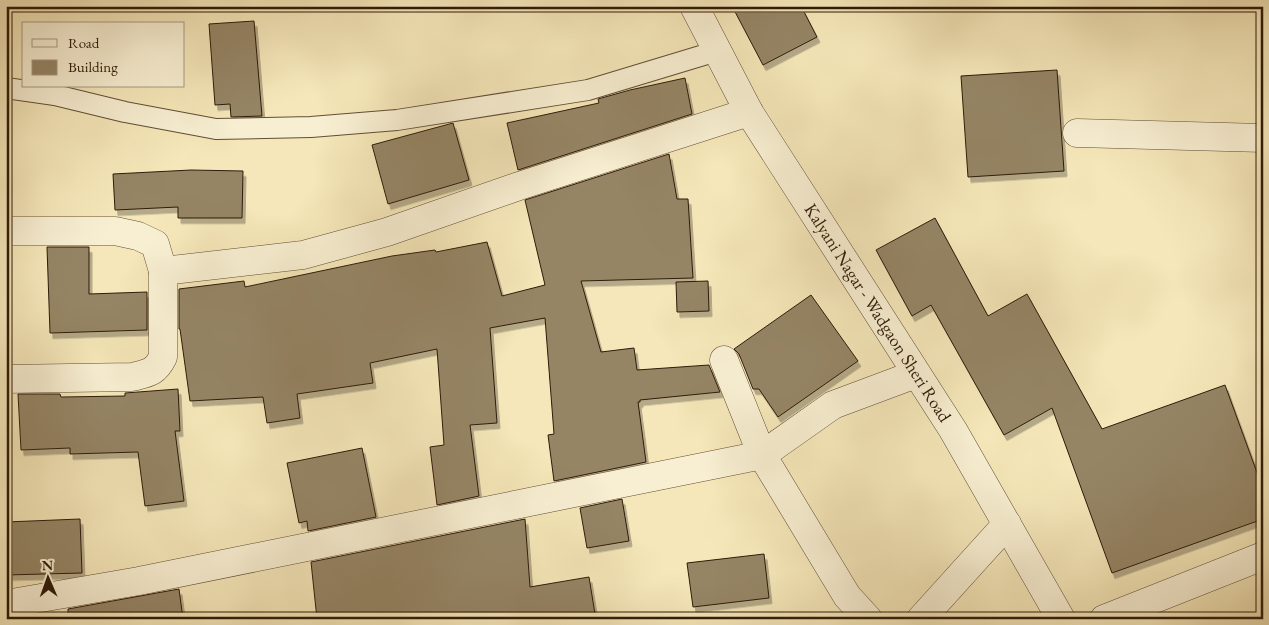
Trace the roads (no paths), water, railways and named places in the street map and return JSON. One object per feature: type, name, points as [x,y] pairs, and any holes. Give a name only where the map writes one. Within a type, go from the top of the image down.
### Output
[{"type":"street","name":"Kalyani Nagar - Wadgaon Sheri Road","points":[[694,6],[749,112],[953,430],[1061,619]]},
{"type":"street","points":[[163,271],[303,255],[387,232],[519,186],[749,112]]},
{"type":"street","points":[[1077,133],[1263,138]]},
{"type":"street","points":[[6,231],[115,231],[138,236],[155,244],[163,271],[163,357],[158,368],[132,377],[6,379]]},
{"type":"street","points":[[724,360],[762,455],[847,596],[868,619]]},
{"type":"street","points":[[6,604],[148,579],[762,455],[833,405],[916,374]]},
{"type":"street","points":[[920,619],[1007,524]]},
{"type":"street","points":[[1104,619],[1263,556]]},
{"type":"lane","points":[[6,88],[55,94],[125,112],[216,129],[312,128],[397,120],[588,90],[717,51]]}]
